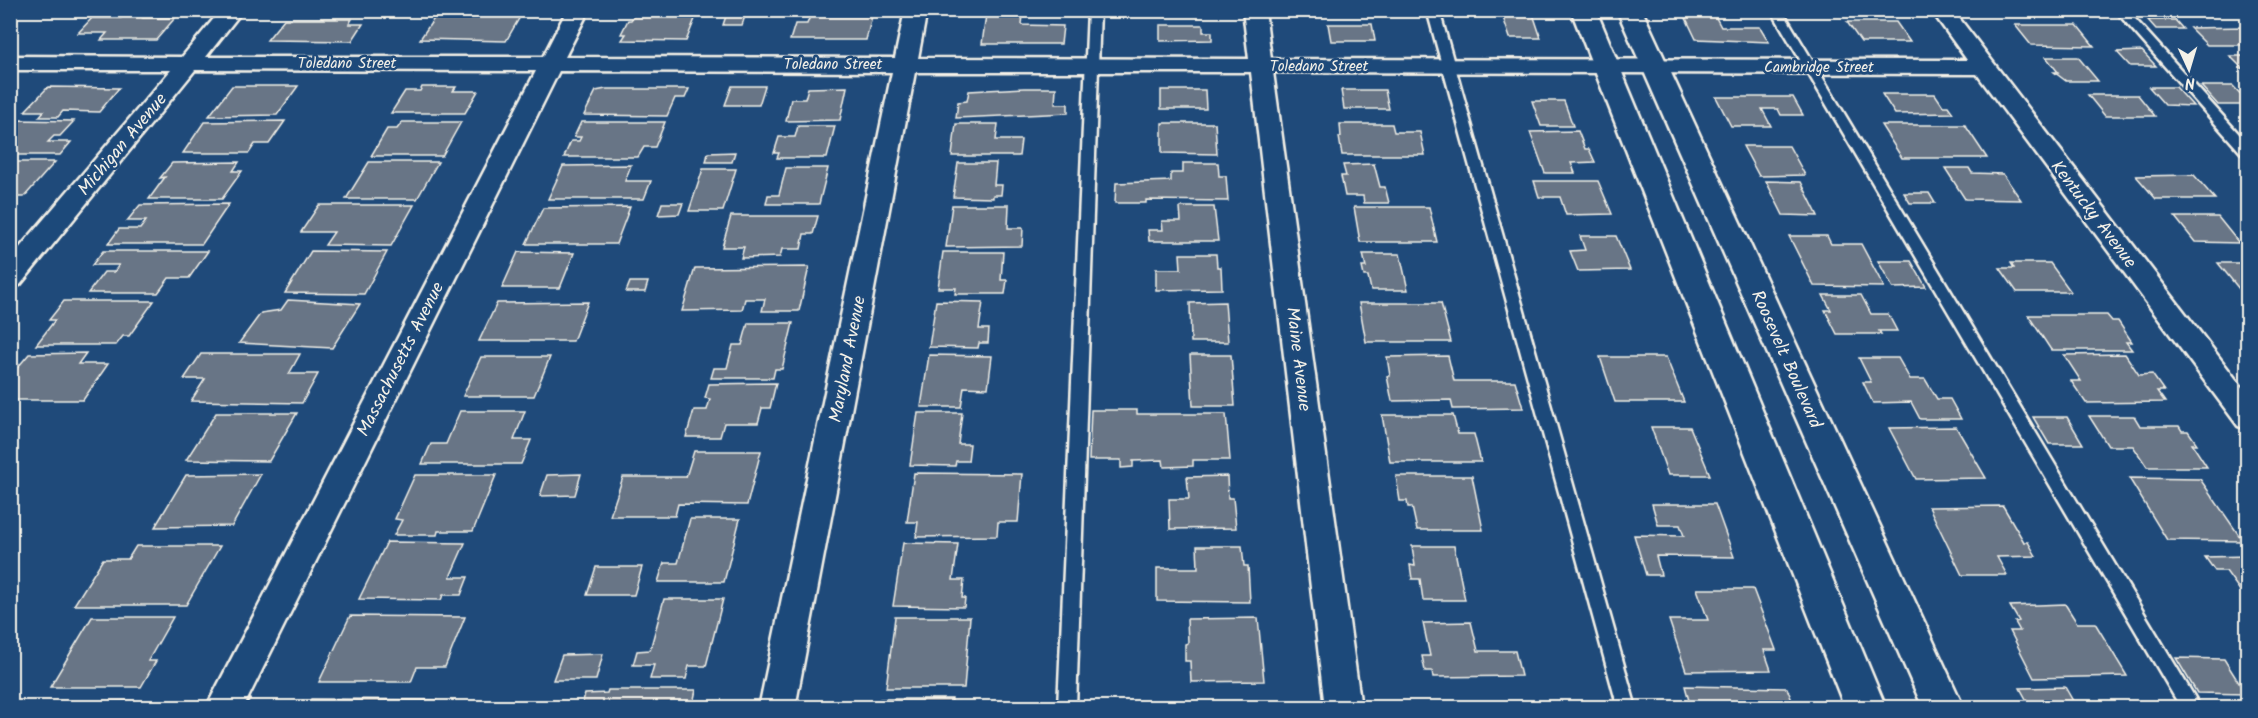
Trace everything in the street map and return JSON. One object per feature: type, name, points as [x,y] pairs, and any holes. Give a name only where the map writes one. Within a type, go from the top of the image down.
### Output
[{"type":"street","name":"Michigan Avenue","points":[[10,278],[233,10]]},
{"type":"street","name":"Massachusetts Avenue","points":[[224,708],[578,10]]},
{"type":"street","name":"Maryland Avenue","points":[[777,708],[916,10]]},
{"type":"street","name":"Maine Avenue","points":[[1254,10],[1343,708]]},
{"type":"street","points":[[1583,10],[1866,708]]},
{"type":"street","name":"Roosevelt Boulevard","points":[[1629,10],[1944,708]]},
{"type":"street","name":"Kentucky Avenue","points":[[1941,10],[2247,418]]},
{"type":"street","name":"Toledano Street","points":[[10,63],[1655,66]]},
{"type":"street","name":"Cambridge Street","points":[[1655,66],[1983,68]]},
{"type":"lane","points":[[1067,708],[1094,10]]},
{"type":"lane","points":[[1433,10],[1628,708]]},
{"type":"lane","points":[[1776,10],[2192,708]]},
{"type":"lane","points":[[2120,10],[2247,152]]},
{"type":"building","points":[[728,10],[747,10],[742,25],[723,25]]},
{"type":"building","points":[[2008,10],[2044,10],[2046,13],[2010,13]]},
{"type":"building","points":[[2136,10],[2165,10],[2170,15],[2141,15]]},
{"type":"building","points":[[2175,10],[2223,10],[2225,12],[2177,13]]},
{"type":"building","points":[[127,12],[149,12],[143,18],[175,18],[156,40],[101,40],[107,33],[78,33],[92,18],[121,18]]},
{"type":"building","points":[[635,13],[697,14],[686,41],[622,40],[626,34],[621,34],[628,20],[631,20]]},
{"type":"building","points":[[1502,14],[1533,14],[1541,38],[1510,38]]},
{"type":"building","points":[[1684,14],[1714,14],[1721,27],[1760,27],[1769,42],[1696,39]]},
{"type":"building","points":[[521,15],[506,41],[420,39],[435,17]]},
{"type":"building","points":[[986,15],[1023,15],[1022,25],[1063,26],[1061,44],[982,44]]},
{"type":"building","points":[[810,16],[872,16],[866,40],[790,40],[795,24],[807,24]]},
{"type":"building","points":[[284,19],[352,19],[349,24],[363,24],[352,41],[267,40]]},
{"type":"building","points":[[2148,20],[2175,20],[2183,29],[2156,29]]},
{"type":"building","points":[[1847,22],[1896,22],[1910,42],[1861,42]]},
{"type":"building","points":[[1328,24],[1372,24],[1375,41],[1331,41]]},
{"type":"building","points":[[1160,25],[1203,25],[1203,32],[1212,32],[1212,40],[1160,41]]},
{"type":"building","points":[[2015,25],[2077,25],[2094,46],[2031,45]]},
{"type":"building","points":[[2246,27],[2248,45],[2207,45],[2190,28]]},
{"type":"building","points":[[2142,51],[2156,66],[2130,66],[2117,52]]},
{"type":"building","points":[[2230,56],[2248,56],[2248,74]]},
{"type":"building","points":[[2046,57],[2078,57],[2098,81],[2066,81],[2054,72],[2058,72]]},
{"type":"building","points":[[232,86],[298,86],[277,115],[209,116]]},
{"type":"building","points":[[732,86],[765,86],[759,105],[725,105]]},
{"type":"building","points":[[2201,86],[2233,86],[2248,102],[2248,105],[2218,105]]},
{"type":"building","points":[[48,87],[119,88],[99,112],[63,111],[58,117],[39,117],[44,111],[25,111]]},
{"type":"building","points":[[422,87],[456,87],[453,91],[478,91],[465,113],[391,113],[405,91],[420,91]]},
{"type":"building","points":[[847,87],[840,120],[786,121],[791,99],[805,99],[808,88]]},
{"type":"building","points":[[2149,87],[2176,87],[2193,106],[2165,105]]},
{"type":"building","points":[[1056,88],[1055,104],[1068,104],[1068,113],[956,118],[958,102],[967,101],[969,91]]},
{"type":"building","points":[[689,89],[685,98],[675,98],[667,116],[584,115],[596,91]]},
{"type":"building","points":[[1161,90],[1205,90],[1206,109],[1161,109]]},
{"type":"building","points":[[1341,90],[1385,90],[1389,109],[1344,109]]},
{"type":"building","points":[[1882,94],[1935,94],[1943,106],[1948,106],[1953,113],[1895,114]]},
{"type":"building","points":[[2088,95],[2138,95],[2155,116],[2105,116]]},
{"type":"building","points":[[1716,97],[1793,97],[1803,115],[1781,115],[1778,109],[1762,109],[1771,126],[1731,126]]},
{"type":"building","points":[[1532,101],[1564,101],[1573,126],[1541,126]]},
{"type":"building","points":[[15,120],[74,121],[60,136],[54,136],[48,142],[71,142],[60,155],[10,155],[10,126]]},
{"type":"building","points":[[285,121],[269,144],[255,144],[249,153],[183,153],[204,122]]},
{"type":"building","points":[[402,122],[461,122],[442,156],[371,156],[387,129],[397,129]]},
{"type":"building","points":[[581,122],[665,122],[655,147],[644,147],[638,157],[564,157],[571,141],[579,141],[581,137],[574,137]]},
{"type":"building","points":[[1162,123],[1215,123],[1217,154],[1162,153]]},
{"type":"building","points":[[956,124],[998,124],[996,140],[1021,140],[1019,156],[952,156]]},
{"type":"building","points":[[1340,124],[1392,124],[1394,132],[1420,132],[1425,155],[1342,155],[1339,137],[1341,137]]},
{"type":"building","points":[[1881,125],[1965,125],[1987,158],[1902,158]]},
{"type":"building","points":[[798,126],[835,126],[827,158],[777,158],[779,153],[774,153],[779,137],[795,137]]},
{"type":"building","points":[[1578,131],[1585,149],[1589,149],[1595,162],[1571,163],[1575,173],[1545,173],[1530,132]]},
{"type":"building","points":[[1743,146],[1789,146],[1805,175],[1759,176]]},
{"type":"building","points":[[735,152],[732,162],[706,162],[708,153]]},
{"type":"building","points":[[10,162],[55,162],[24,197],[10,197]]},
{"type":"building","points":[[239,162],[233,171],[242,171],[222,199],[149,199],[165,177],[160,178],[172,163]]},
{"type":"building","points":[[369,162],[438,162],[417,199],[346,199]]},
{"type":"building","points":[[958,163],[996,163],[994,185],[1002,185],[1001,195],[993,195],[993,198],[953,197]]},
{"type":"building","points":[[1183,163],[1218,163],[1219,176],[1226,176],[1228,201],[1146,200],[1146,203],[1115,203],[1116,183],[1171,181],[1171,173],[1183,173]]},
{"type":"building","points":[[1374,164],[1380,187],[1385,187],[1389,203],[1364,203],[1363,196],[1345,196],[1341,176],[1346,176],[1343,165]]},
{"type":"building","points":[[631,165],[625,181],[651,181],[644,199],[548,199],[563,166]]},
{"type":"building","points":[[786,168],[828,168],[819,204],[766,204],[768,195],[779,195]]},
{"type":"building","points":[[1945,168],[1969,168],[1972,173],[2003,174],[2021,200],[1965,199]]},
{"type":"building","points":[[703,169],[736,169],[723,211],[689,211]]},
{"type":"building","points":[[2194,175],[2215,199],[2156,199],[2136,176]]},
{"type":"building","points":[[1534,181],[1598,181],[1612,214],[1566,215],[1560,197],[1539,197]]},
{"type":"building","points":[[1766,181],[1801,182],[1818,216],[1783,215]]},
{"type":"building","points":[[1904,193],[1929,193],[1935,203],[1910,203]]},
{"type":"building","points":[[662,203],[683,203],[679,214],[658,215]]},
{"type":"building","points":[[229,204],[202,244],[108,244],[119,229],[140,229],[146,221],[127,221],[140,205]]},
{"type":"building","points":[[319,205],[414,205],[391,246],[325,245],[334,232],[301,232]]},
{"type":"building","points":[[952,205],[1009,205],[1008,228],[1023,228],[1022,246],[946,247]]},
{"type":"building","points":[[630,207],[616,244],[526,244],[543,208]]},
{"type":"building","points":[[1180,207],[1214,207],[1218,241],[1149,241],[1148,230],[1163,230],[1162,221],[1181,221]]},
{"type":"building","points":[[1354,207],[1429,207],[1437,242],[1360,242]]},
{"type":"building","points":[[731,216],[818,216],[813,234],[804,234],[801,249],[782,249],[780,257],[741,258],[744,247],[722,247]]},
{"type":"building","points":[[2175,217],[2218,217],[2239,243],[2195,242]]},
{"type":"building","points":[[1580,236],[1616,236],[1630,270],[1578,271],[1570,251],[1585,250]]},
{"type":"building","points":[[1789,236],[1827,236],[1831,244],[1861,244],[1884,287],[1814,286]]},
{"type":"building","points":[[103,251],[208,251],[189,278],[169,278],[158,293],[88,293],[104,272],[114,272],[119,265],[92,265]]},
{"type":"building","points":[[311,251],[387,252],[364,294],[285,293]]},
{"type":"building","points":[[518,252],[574,253],[560,288],[502,288]]},
{"type":"building","points":[[943,252],[1003,252],[1001,280],[1007,280],[1005,294],[955,294],[956,288],[938,288]]},
{"type":"building","points":[[1180,254],[1216,254],[1217,267],[1221,267],[1222,289],[1156,290],[1156,269],[1181,269]]},
{"type":"building","points":[[1363,254],[1400,254],[1408,290],[1371,290],[1368,276],[1364,276],[1362,267],[1366,267]]},
{"type":"building","points":[[1878,261],[1911,261],[1926,287],[1893,288]]},
{"type":"building","points":[[2011,263],[2050,263],[2071,292],[2017,292],[2000,268],[2014,268]]},
{"type":"building","points":[[2218,263],[2248,263],[2248,295],[2244,295]]},
{"type":"building","points":[[809,267],[799,311],[762,311],[765,299],[745,299],[742,310],[682,311],[695,268]]},
{"type":"building","points":[[630,282],[648,282],[645,292],[626,292]]},
{"type":"building","points":[[1823,295],[1861,295],[1871,314],[1888,314],[1897,331],[1879,331],[1881,334],[1837,334],[1825,310],[1831,310]]},
{"type":"building","points":[[288,300],[360,304],[332,348],[239,343],[261,313],[281,310]]},
{"type":"building","points":[[64,301],[154,301],[129,336],[123,336],[116,345],[36,345],[55,320],[49,320]]},
{"type":"building","points":[[936,301],[983,302],[979,329],[989,329],[988,343],[979,343],[978,348],[929,347]]},
{"type":"building","points":[[588,302],[573,341],[479,341],[497,303]]},
{"type":"building","points":[[1225,302],[1228,342],[1191,342],[1190,303]]},
{"type":"building","points":[[1359,303],[1441,303],[1451,342],[1366,342]]},
{"type":"building","points":[[2028,315],[2107,315],[2112,321],[2118,321],[2132,342],[2126,342],[2132,350],[2051,350]]},
{"type":"building","points":[[748,323],[793,323],[782,369],[775,369],[773,378],[711,378],[714,368],[727,368],[733,345],[742,345]]},
{"type":"building","points":[[86,353],[78,364],[108,364],[83,400],[10,400],[10,373],[13,373],[29,354]]},
{"type":"building","points":[[201,354],[300,354],[289,374],[318,374],[302,403],[191,401],[205,379],[184,379]]},
{"type":"building","points":[[2125,354],[2139,375],[2152,374],[2164,391],[2157,391],[2165,402],[2086,403],[2071,381],[2081,381],[2064,355]]},
{"type":"building","points":[[929,355],[992,356],[988,388],[964,387],[961,407],[921,407]]},
{"type":"building","points":[[1190,355],[1231,355],[1235,406],[1193,406]]},
{"type":"building","points":[[1448,356],[1454,381],[1515,381],[1523,408],[1453,409],[1451,400],[1392,401],[1387,376],[1390,376],[1387,357]]},
{"type":"building","points":[[481,357],[550,357],[534,396],[463,396]]},
{"type":"building","points":[[1600,357],[1666,357],[1684,402],[1615,402]]},
{"type":"building","points":[[1859,358],[1898,358],[1910,379],[1925,379],[1937,399],[1950,399],[1961,419],[1920,419],[1911,402],[1873,403],[1863,382],[1871,382]]},
{"type":"building","points":[[776,383],[770,408],[762,408],[758,423],[724,423],[720,437],[686,437],[694,410],[707,410],[710,399],[705,398],[709,384]]},
{"type":"building","points":[[1091,410],[1137,410],[1137,414],[1226,414],[1230,460],[1193,460],[1193,466],[1164,467],[1163,460],[1133,461],[1133,467],[1121,468],[1121,460],[1089,460]]},
{"type":"building","points":[[460,411],[525,411],[514,440],[531,440],[521,464],[422,464],[431,444],[446,444]]},
{"type":"building","points":[[216,413],[297,413],[269,461],[186,460]]},
{"type":"building","points":[[918,413],[962,413],[958,444],[970,444],[968,461],[956,461],[955,466],[910,465]]},
{"type":"building","points":[[1382,415],[1453,415],[1458,434],[1474,434],[1481,462],[1390,462]]},
{"type":"building","points":[[2089,416],[2134,416],[2140,426],[2179,426],[2182,431],[2188,431],[2197,444],[2192,444],[2207,467],[2147,467],[2133,446],[2108,446]]},
{"type":"building","points":[[2033,417],[2067,417],[2083,444],[2049,444]]},
{"type":"building","points":[[1651,427],[1690,427],[1710,475],[1668,475]]},
{"type":"building","points":[[1956,427],[1986,478],[1916,479],[1889,428]]},
{"type":"building","points":[[694,451],[761,451],[747,505],[678,504],[675,516],[610,516],[623,477],[686,477]]},
{"type":"building","points":[[914,473],[1022,474],[1018,522],[998,522],[997,536],[916,537],[918,522],[907,522]]},
{"type":"building","points":[[261,474],[232,526],[155,527],[186,475]]},
{"type":"building","points":[[581,474],[575,495],[540,496],[547,475]]},
{"type":"building","points":[[415,475],[496,475],[473,531],[438,531],[437,535],[394,535],[402,520],[395,519]]},
{"type":"building","points":[[1227,476],[1228,498],[1233,498],[1236,528],[1170,529],[1169,499],[1189,499],[1187,477]]},
{"type":"building","points":[[1396,476],[1472,476],[1483,530],[1417,530],[1412,507],[1408,507],[1407,501],[1400,501]]},
{"type":"building","points":[[2129,478],[2200,479],[2243,541],[2167,540]]},
{"type":"building","points":[[1652,504],[1715,504],[1734,557],[1656,556],[1661,575],[1646,575],[1634,535],[1684,536],[1680,525],[1658,525]]},
{"type":"building","points":[[2003,506],[2024,542],[2028,542],[2036,556],[1997,557],[2007,575],[1962,575],[1929,507]]},
{"type":"building","points":[[690,519],[740,519],[724,582],[658,582],[664,563],[678,563]]},
{"type":"building","points":[[387,542],[465,543],[450,577],[468,577],[461,595],[443,595],[441,600],[359,599]]},
{"type":"building","points":[[903,543],[958,544],[953,580],[964,580],[962,598],[965,598],[964,607],[893,606]]},
{"type":"building","points":[[136,546],[220,546],[186,605],[74,605],[103,559],[128,559]]},
{"type":"building","points":[[1197,546],[1242,546],[1244,566],[1248,566],[1250,602],[1157,601],[1157,568],[1198,568]]},
{"type":"building","points":[[1412,546],[1454,546],[1465,600],[1423,600],[1420,579],[1412,579],[1410,565],[1415,566]]},
{"type":"building","points":[[2248,556],[2248,602],[2226,571],[2215,571],[2205,557]]},
{"type":"building","points":[[596,567],[642,567],[634,595],[587,595]]},
{"type":"building","points":[[1697,589],[1753,589],[1776,650],[1764,650],[1771,670],[1686,671],[1669,620],[1708,620]]},
{"type":"building","points":[[664,599],[723,599],[706,666],[689,666],[686,679],[650,679],[654,665],[633,665],[637,651],[650,650]]},
{"type":"building","points":[[2065,604],[2077,623],[2095,623],[2127,676],[2034,678],[2010,631],[2020,631],[2015,622],[2019,621],[2010,606]]},
{"type":"building","points":[[350,616],[465,617],[445,667],[417,667],[411,682],[319,682]]},
{"type":"building","points":[[92,617],[173,617],[148,661],[156,661],[141,687],[50,687]]},
{"type":"building","points":[[895,617],[970,617],[964,688],[886,688]]},
{"type":"building","points":[[1258,618],[1264,681],[1191,682],[1190,661],[1185,661],[1185,644],[1188,643],[1187,619]]},
{"type":"building","points":[[1471,622],[1478,651],[1515,651],[1521,676],[1433,677],[1432,671],[1425,671],[1422,656],[1430,656],[1423,623]]},
{"type":"building","points":[[603,654],[596,680],[553,680],[562,655]]},
{"type":"building","points":[[2176,658],[2224,659],[2246,694],[2197,693]]},
{"type":"building","points":[[1685,686],[1787,688],[1795,708],[1691,708]]},
{"type":"building","points":[[2065,687],[2077,708],[2031,708],[2020,688]]},
{"type":"building","points":[[608,690],[696,690],[692,708],[581,708],[585,694],[607,693]]},
{"type":"building","points":[[311,699],[436,700],[433,708],[308,708]]},
{"type":"building","points":[[880,699],[952,699],[951,708],[879,708]]},
{"type":"building","points":[[132,701],[129,708],[55,708],[58,702]]}]
